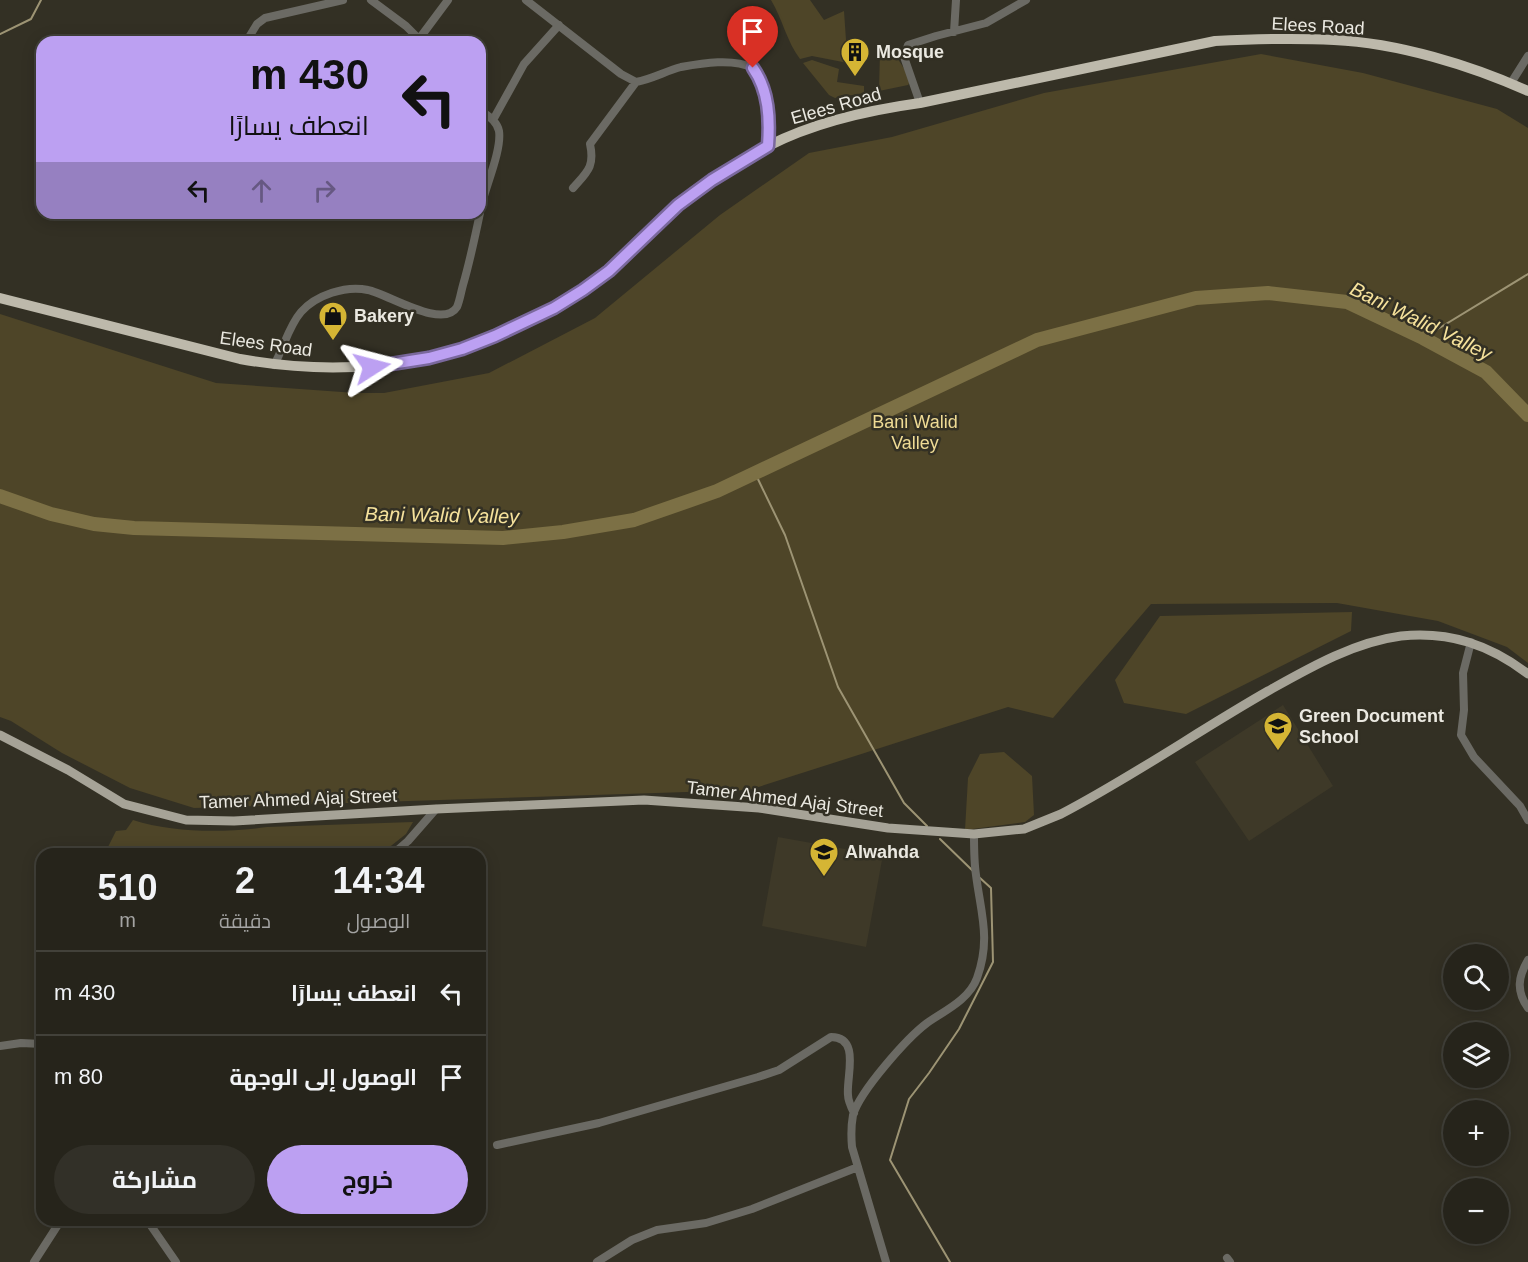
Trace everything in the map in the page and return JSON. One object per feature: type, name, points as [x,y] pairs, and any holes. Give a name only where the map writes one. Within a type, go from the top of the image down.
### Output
[{"type":"highway","name":"Elees Road","points":[[0,298],[202,351],[274,365],[332,369],[372,367],[429,358],[462,349],[554,308],[583,290],[635,248],[678,205],[712,180],[768,146],[808,129],[878,109],[920,103],[1215,40],[1335,40],[1370,44],[1440,59],[1528,91]]},
{"type":"main road","name":"Tamer Ahmed Ajaj Street","points":[[0,735],[68,770],[124,804],[186,820],[234,821],[644,800],[759,808],[888,828],[974,834],[1024,829],[1061,814],[1304,671],[1335,656],[1366,645],[1401,636],[1441,636],[1479,644],[1508,659],[1528,674]]},
{"type":"street","points":[[250,36],[257,24],[265,18],[342,0]]},
{"type":"street","points":[[371,0],[416,36]]},
{"type":"street","points":[[424,36],[448,0]]},
{"type":"street","points":[[526,0],[621,74],[636,82],[649,80],[680,67],[729,62],[748,66],[757,73],[765,97],[770,117],[768,146]]},
{"type":"street","points":[[954,32],[956,0]]},
{"type":"street","points":[[920,103],[904,57],[906,49],[912,42],[986,23],[1026,0]]},
{"type":"street","points":[[493,120],[524,64],[559,25]]},
{"type":"street","points":[[1511,84],[1528,56]]},
{"type":"street","points":[[573,188],[590,168],[592,161],[590,144],[636,82]]},
{"type":"street","points":[[486,115],[493,120],[499,130],[498,147],[486,190]]},
{"type":"street","points":[[274,365],[281,354],[288,334],[302,311],[310,303],[336,292],[352,288],[369,290],[438,316],[452,312],[457,306],[470,261],[479,219]]},
{"type":"street","points":[[1471,642],[1463,673],[1464,710],[1461,735],[1474,757],[1520,806],[1528,820]]},
{"type":"street","points":[[400,848],[436,809]]},
{"type":"street","points":[[886,1262],[852,1147],[851,1129],[854,1113],[868,1088],[915,1034],[962,999],[976,981],[985,930],[975,873],[974,834]]},
{"type":"street","points":[[1528,960],[1519,981],[1520,991],[1528,1008]]},
{"type":"street","points":[[497,1145],[599,1123],[758,1077],[779,1070],[831,1037],[843,1040],[849,1052],[848,1095],[854,1113]]},
{"type":"street","points":[[0,1046],[21,1042],[36,1045]]},
{"type":"street","points":[[597,1262],[632,1240],[657,1230],[706,1223],[752,1209],[858,1167]]},
{"type":"street","points":[[34,1262],[57,1226]]},
{"type":"street","points":[[151,1226],[176,1262]]},
{"type":"shaded area","points":[[1283,705],[1333,786],[1249,841],[1195,762]]},
{"type":"shaded area","points":[[778,837],[856,851],[860,855],[882,860],[866,947],[762,926]]},
{"type":"green space","points":[[771,0],[810,0],[824,20],[844,11],[846,40],[851,40],[848,63],[812,56],[800,59]]},
{"type":"green space","points":[[892,50],[910,82],[908,85],[879,91],[880,52]]},
{"type":"green space","name":"Bani Walid Valley","points":[[1261,54],[1363,73],[1497,109],[1528,128],[1528,663],[1507,647],[1438,621],[1337,603],[1151,604],[1053,718],[1008,707],[749,790],[194,808],[130,788],[62,753],[11,721],[0,717],[0,314],[216,383],[384,393],[489,373],[595,318],[720,215],[809,153],[892,137],[1044,93]]},
{"type":"green space","points":[[812,60],[839,69],[837,82],[864,86],[864,93],[835,98],[829,95],[803,63]]},
{"type":"green space","points":[[1352,612],[1351,631],[1186,714],[1124,703],[1115,680],[1160,616]]},
{"type":"green space","points":[[1004,752],[1032,776],[1034,815],[1025,822],[965,830],[968,778],[980,754]]},
{"type":"green space","points":[[133,820],[182,830],[217,831],[413,822],[406,834],[388,848],[108,848],[116,831],[126,830]]},
{"type":"waterway","points":[[0,34],[31,19],[41,0]]},
{"type":"waterway","points":[[1423,338],[1528,274]]},
{"type":"waterway","name":"Bani Walid Valley","points":[[0,496],[51,514],[94,524],[134,528],[503,538],[563,532],[634,520],[717,491],[1037,340],[1196,298],[1268,293],[1347,302],[1423,338],[1486,372],[1528,415]]},
{"type":"waterway","points":[[755,473],[785,535],[838,687],[904,803],[927,826]]},
{"type":"waterway","points":[[940,839],[974,872]]},
{"type":"waterway","points":[[950,1262],[890,1160],[909,1099],[959,1029],[993,962],[991,888],[980,878]]},
{"type":"place","name":"Mosque","points":[[855,78]]},
{"type":"place","name":"Bakery","points":[[333,342]]},
{"type":"place","name":"Green Document School","points":[[1278,752]]},
{"type":"place","name":"Alwahda","points":[[824,878]]},
{"type":"route","points":[[372,367],[429,358],[462,349],[495,336],[554,308],[609,271],[678,205],[712,180],[768,146],[770,117],[761,84],[753,68]]}]
